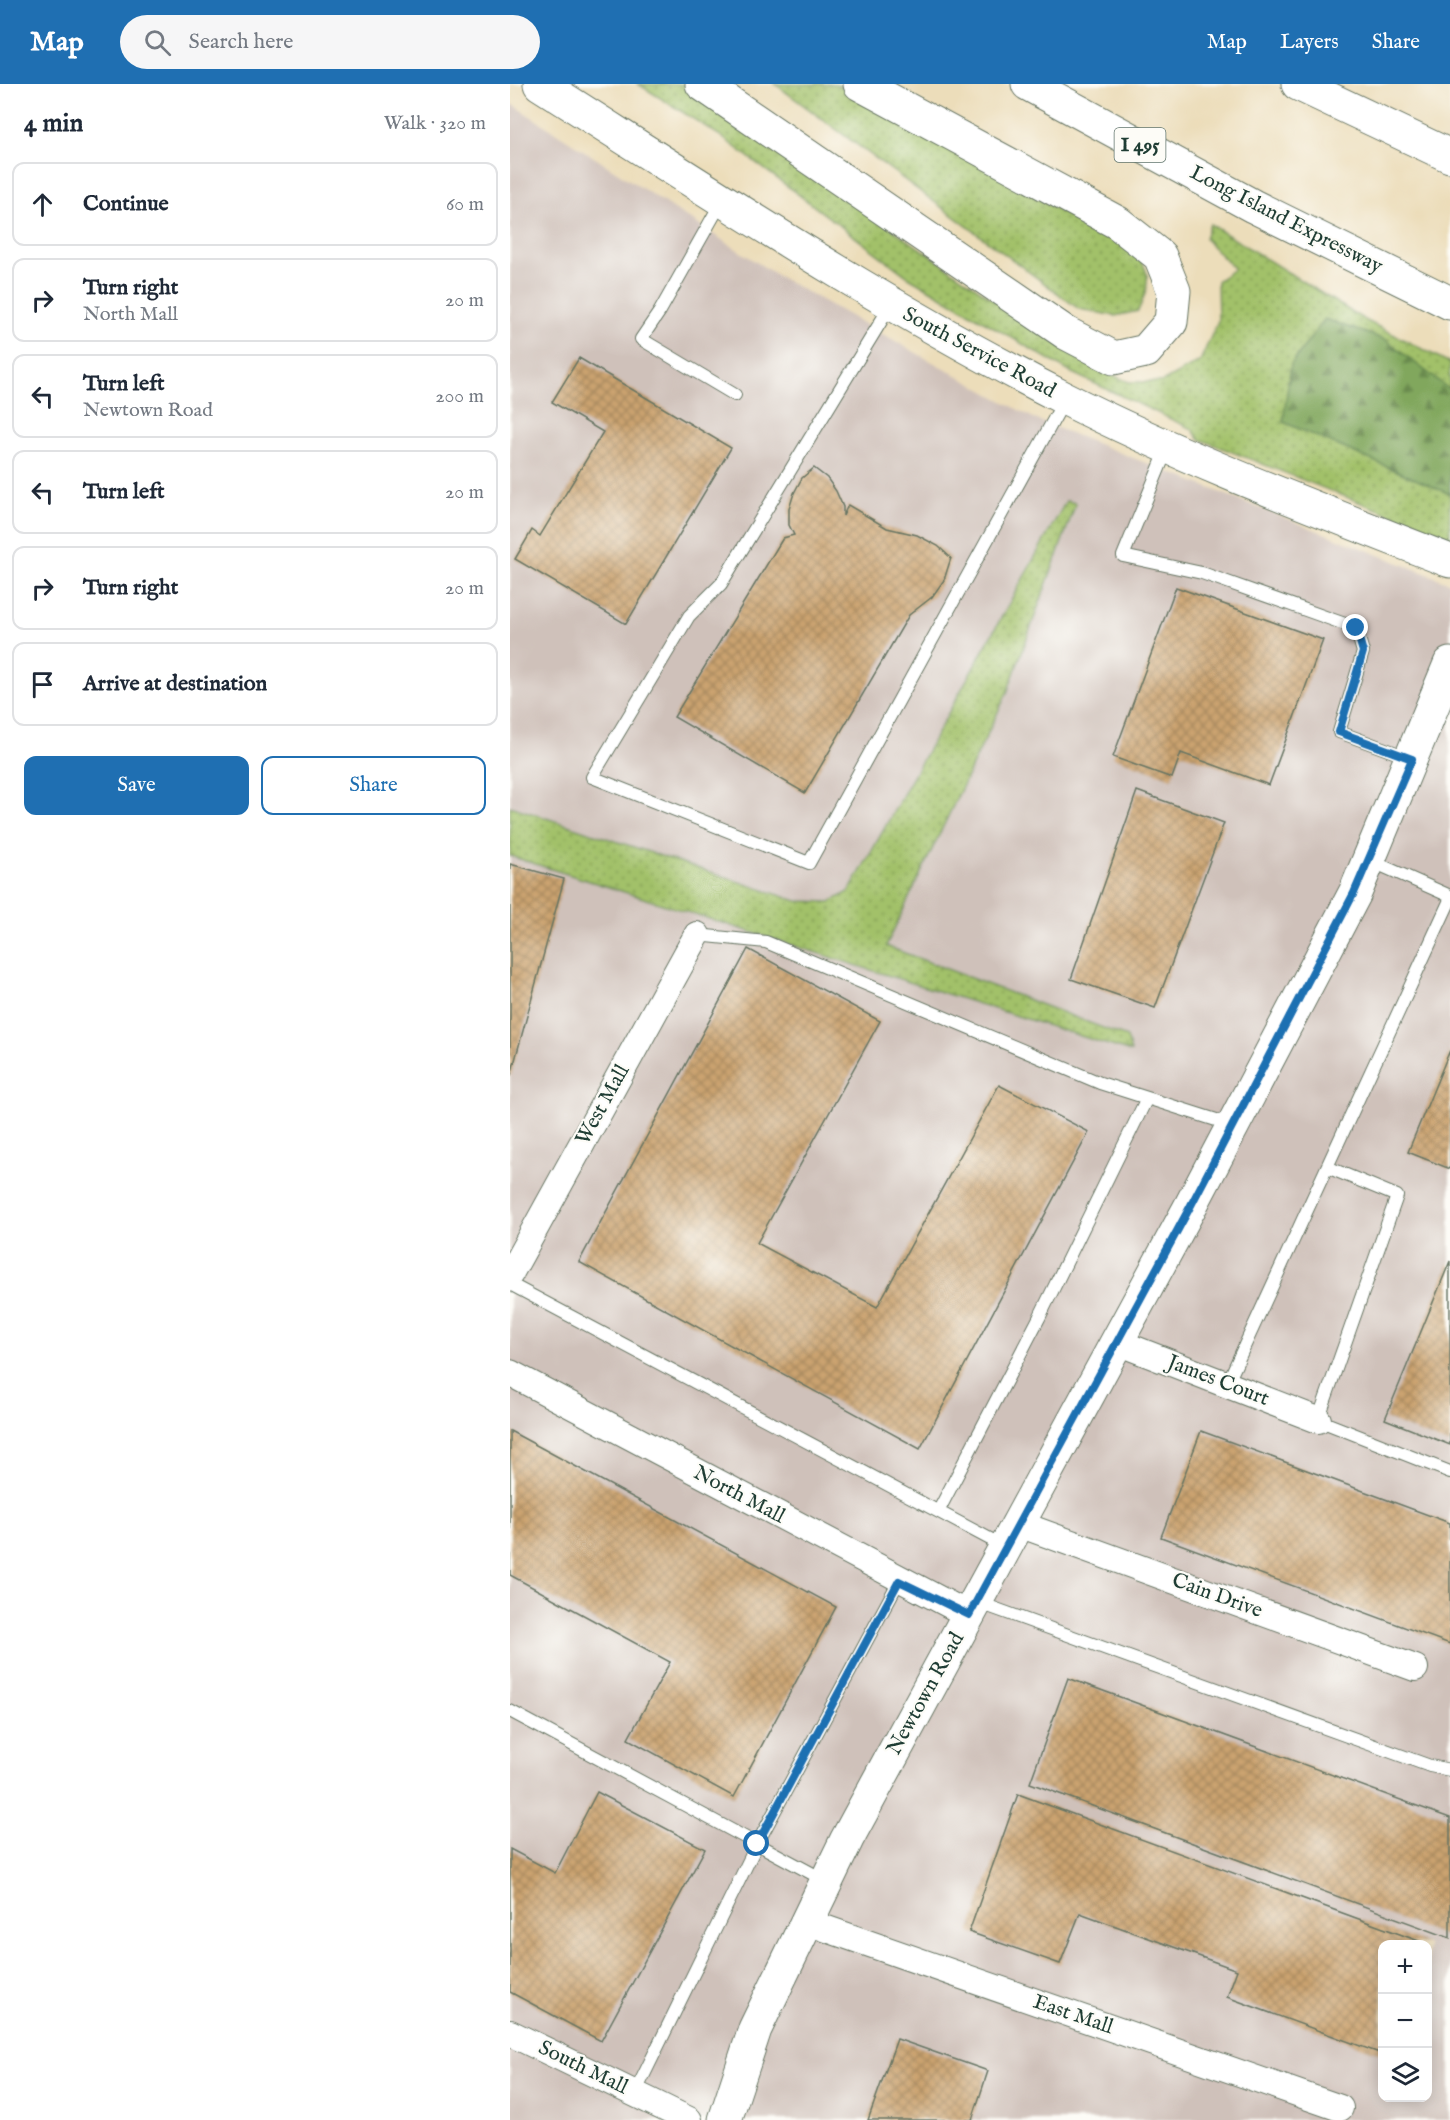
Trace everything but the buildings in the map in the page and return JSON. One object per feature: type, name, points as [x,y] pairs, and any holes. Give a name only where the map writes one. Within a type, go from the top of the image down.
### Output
[{"type":"main road","name":"South Service Road","points":[[540,84],[891,305],[1065,399],[1167,448],[1450,561]]},
{"type":"main road","points":[[702,84],[1076,338],[1114,358],[1146,351],[1171,322],[1174,291],[1160,255],[1118,224],[860,84]]},
{"type":"main road","name":"Long Island Expressway","points":[[1028,84],[1253,206],[1450,303]]},
{"type":"main road","points":[[1298,84],[1450,156]]},
{"type":"main road","points":[[1253,206],[1450,322]]},
{"type":"main road","name":"Newtown Road","points":[[724,2120],[755,2029],[826,1882],[1118,1342],[1354,893],[1450,664]]},
{"type":"street","name":"West Mall","points":[[510,1274],[697,935]]},
{"type":"street","name":"James Court","points":[[1118,1342],[1318,1420]]},
{"type":"street","name":"North Mall","points":[[510,1373],[899,1581],[973,1609]]},
{"type":"street","name":"Cain Drive","points":[[1012,1535],[1415,1668]]},
{"type":"street","name":"East Mall","points":[[807,1922],[1340,2108]]},
{"type":"street","name":"South Mall","points":[[510,2033],[689,2120]]},
{"type":"lane","points":[[722,200],[660,311],[640,339],[735,395]]},
{"type":"lane","points":[[891,305],[721,584],[689,616],[592,777],[809,863],[1065,399]]},
{"type":"lane","points":[[1167,448],[1123,556],[1202,573],[1356,628],[1363,652],[1339,732],[1412,759]]},
{"type":"lane","points":[[1227,1384],[1450,898],[1369,860]]},
{"type":"lane","points":[[697,935],[766,942],[1100,1083],[1233,1126]]},
{"type":"lane","points":[[939,1510],[1040,1318],[1147,1098]]},
{"type":"lane","points":[[1327,1167],[1397,1196],[1318,1420],[1450,1472]]},
{"type":"lane","points":[[510,1284],[939,1510],[1012,1535]]},
{"type":"lane","points":[[635,2093],[757,1844],[899,1581]]},
{"type":"lane","points":[[973,1609],[1419,1762],[1450,1770]]},
{"type":"lane","points":[[510,1711],[826,1882]]},
{"type":"shaded area","points":[[510,103],[778,276],[1037,420],[1450,583],[1450,2120],[510,2120]]},
{"type":"green space","points":[[638,84],[683,84],[1088,365],[1129,382],[1162,382],[1200,361],[1218,321],[1217,281],[1234,269],[1205,238],[1210,224],[1363,319],[1450,363],[1450,538],[1199,439],[1192,429],[1070,372],[907,276],[719,135]]},
{"type":"green space","points":[[775,84],[837,84],[1108,238],[1122,238],[1138,256],[1146,271],[1146,288],[1138,311],[1115,316],[1079,309]]},
{"type":"green space","points":[[1325,319],[1386,340],[1450,390],[1450,494],[1283,422],[1291,364]]},
{"type":"green space","points":[[1066,501],[1076,503],[1007,693],[886,946],[1127,1037],[1131,1052],[510,856],[510,806],[797,901],[830,902],[849,892]]},
{"type":"route","points":[[757,1844],[899,1581],[969,1615],[1189,1209],[1354,893],[1412,759],[1339,732],[1363,652],[1356,628]]}]
